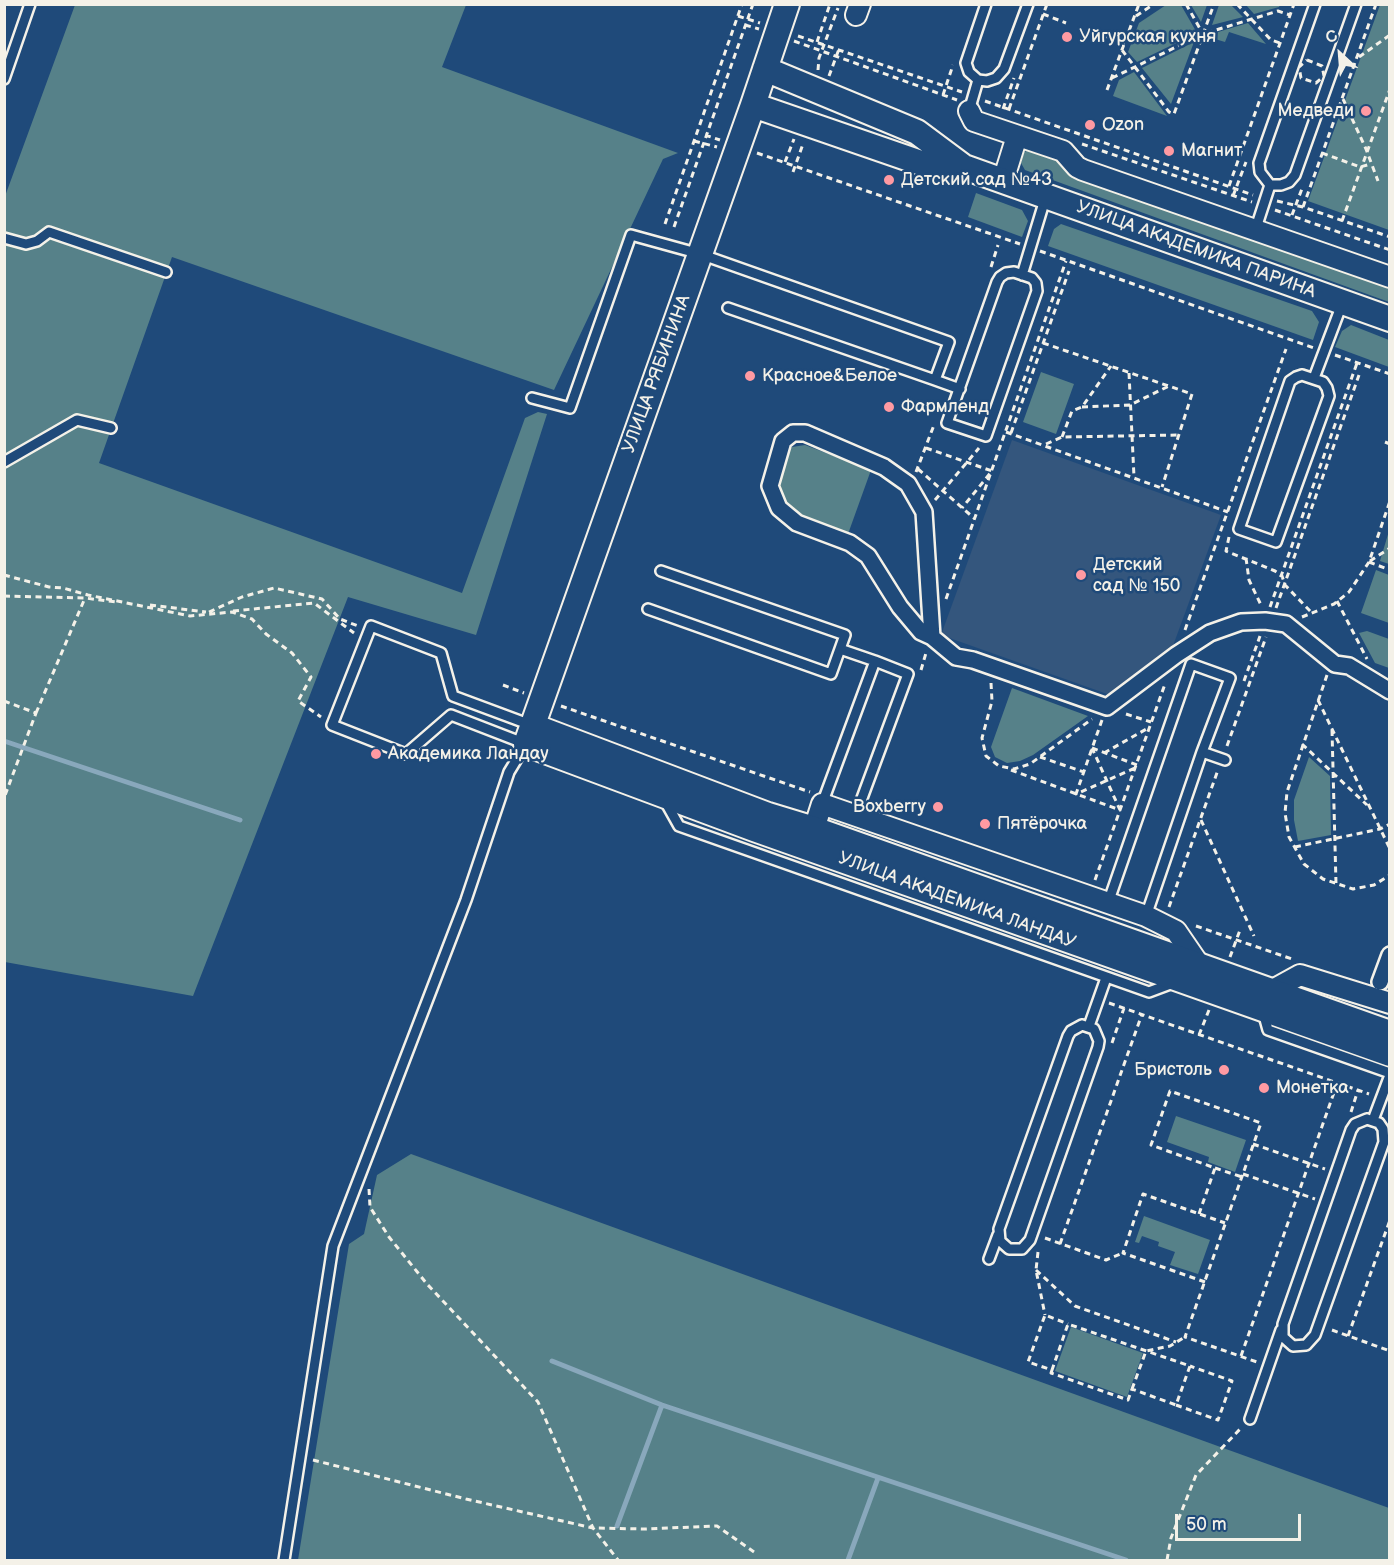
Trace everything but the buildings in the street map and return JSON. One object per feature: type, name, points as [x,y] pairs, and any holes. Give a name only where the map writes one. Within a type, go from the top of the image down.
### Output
[{"type":"street","name":"УЛИЦА РЯБИНИНА","points":[[530,735],[787,4]]},
{"type":"street","name":"УЛИЦА АКАДЕМИКА ПАРИНА","points":[[765,69],[917,132],[964,167]]},
{"type":"street","name":"УЛИЦА АКАДЕМИКА ПАРИНА","points":[[971,104],[974,121],[1064,151],[1077,167],[1083,170],[1389,277]]},
{"type":"street","name":"УЛИЦА АКАДЕМИКА ПАРИНА","points":[[753,105],[921,163],[964,167],[1389,319]]},
{"type":"street","points":[[1003,181],[1017,136]]},
{"type":"street","points":[[932,637],[924,512],[908,484],[884,467],[805,433],[793,433],[783,441],[770,486],[779,508],[797,523],[850,543],[868,556],[900,607],[921,632],[932,637],[956,657],[973,660],[1107,707],[1176,655],[1210,633],[1241,622],[1279,623],[1335,664],[1349,666],[1389,691]]},
{"type":"street","name":"УЛИЦА АКАДЕМИКА ЛАНДАУ","points":[[530,735],[661,794],[1180,981],[1267,1000],[1389,1034]]},
{"type":"street","name":"УЛИЦА АКАДЕМИКА ЛАНДАУ","points":[[530,735],[814,829],[1200,966],[1267,1000],[1389,1054]]},
{"type":"street","points":[[814,829],[822,804],[1146,916],[1176,931],[1200,966]]},
{"type":"street","points":[[1380,982],[1389,956]]},
{"type":"street","points":[[1267,1000],[1300,975],[1389,1003]]},
{"type":"lane","points":[[4,79],[30,4]]},
{"type":"lane","points":[[986,4],[966,63],[969,72],[978,80],[987,81],[996,78],[1004,69],[1028,4]]},
{"type":"lane","points":[[1315,4],[1259,163],[1264,180],[1270,184],[1281,185],[1289,182],[1295,175],[1356,4]]},
{"type":"lane","points":[[971,104],[978,80]]},
{"type":"lane","points":[[1255,231],[1270,184]]},
{"type":"lane","points":[[1022,275],[1046,196]]},
{"type":"lane","points":[[4,238],[26,244],[37,241],[49,232],[166,272]]},
{"type":"lane","points":[[532,398],[570,408],[631,235],[700,254],[949,342],[935,380]]},
{"type":"lane","points":[[1006,273],[1022,275],[1032,278],[1037,291],[986,436],[947,423],[997,282],[1006,273]]},
{"type":"lane","points":[[1314,378],[1342,302]]},
{"type":"lane","points":[[728,308],[960,389]]},
{"type":"lane","points":[[1302,375],[1314,378],[1323,382],[1329,396],[1276,542],[1239,529],[1290,381],[1302,375]]},
{"type":"lane","points":[[4,462],[77,420],[111,428]]},
{"type":"lane","points":[[648,609],[831,674],[845,635],[661,571]]},
{"type":"lane","points":[[371,626],[441,652],[453,696],[530,735],[450,715],[406,754],[332,725],[371,626]]},
{"type":"lane","points":[[840,649],[908,674],[855,817]]},
{"type":"lane","points":[[822,804],[875,662]]},
{"type":"lane","points":[[1108,903],[1191,664],[1230,678],[1146,916]]},
{"type":"lane","points":[[284,1560],[333,1246],[466,900],[509,772],[530,735]]},
{"type":"lane","points":[[1202,752],[1225,760]]},
{"type":"lane","points":[[661,794],[679,826],[1149,992],[1180,981]]},
{"type":"lane","points":[[1089,1026],[1106,978]]},
{"type":"lane","points":[[1267,1000],[1268,1030],[1389,1074],[1373,1120]]},
{"type":"lane","points":[[989,1259],[1068,1036],[1076,1027],[1089,1026],[1098,1034],[1098,1047],[1030,1240],[1022,1249],[1016,1250],[1004,1246],[998,1235]]},
{"type":"lane","points":[[1250,1419],[1281,1330],[1351,1130],[1360,1120],[1373,1120],[1383,1129],[1384,1142],[1315,1335],[1306,1345],[1293,1346],[1283,1337],[1281,1330]]},
{"type":"path","points":[[665,224],[742,4]]},
{"type":"path","points":[[674,227],[753,4]]},
{"type":"path","points":[[830,4],[817,42],[971,104]]},
{"type":"path","points":[[1009,109],[1047,4]]},
{"type":"path","points":[[1107,90],[1139,4]]},
{"type":"path","points":[[1134,17],[1154,4]]},
{"type":"path","points":[[1186,4],[1203,34]]},
{"type":"path","points":[[1122,50],[1169,112],[1174,114],[1214,4]]},
{"type":"path","points":[[1238,4],[1271,40],[1280,43]]},
{"type":"path","points":[[1229,186],[1294,4]]},
{"type":"path","points":[[1303,207],[1376,4]]},
{"type":"path","points":[[1112,78],[1203,34],[1278,11],[1290,15]]},
{"type":"path","points":[[1043,14],[1066,23]]},
{"type":"path","points":[[1102,35],[1125,43]]},
{"type":"path","points":[[1358,58],[1389,35]]},
{"type":"path","points":[[822,52],[971,104],[1009,109],[1229,186],[1264,202],[1303,207],[1389,237]]},
{"type":"path","points":[[1307,60],[1322,66],[1323,76],[1316,84],[1301,78],[1299,67],[1307,60]]},
{"type":"path","points":[[1342,221],[1389,89]]},
{"type":"path","points":[[1343,99],[1378,181]]},
{"type":"path","points":[[1078,143],[1264,202],[1389,250]]},
{"type":"path","points":[[1322,153],[1360,167],[1371,164]]},
{"type":"path","points":[[786,162],[1389,374]]},
{"type":"path","points":[[1009,432],[1067,260]]},
{"type":"path","points":[[944,605],[992,471],[1009,432],[1069,271]]},
{"type":"path","points":[[1043,343],[1192,394],[1162,487]]},
{"type":"path","points":[[1095,880],[1286,349]]},
{"type":"path","points":[[1082,407],[1111,366]]},
{"type":"path","points":[[1129,373],[1134,477]]},
{"type":"path","points":[[1279,623],[1285,585],[1344,428],[1359,375]]},
{"type":"path","points":[[1062,437],[1072,411],[1082,407],[1130,405],[1169,386]]},
{"type":"path","points":[[997,434],[1009,432],[1162,487],[1228,511],[1233,519]]},
{"type":"path","points":[[1044,445],[1062,437],[1179,435]]},
{"type":"path","points":[[924,512],[980,446]]},
{"type":"path","points":[[926,448],[992,471]]},
{"type":"path","points":[[918,469],[975,519]]},
{"type":"path","points":[[962,508],[992,471]]},
{"type":"path","points":[[1279,623],[1312,613],[1337,601],[1349,592],[1369,562],[1389,501]]},
{"type":"path","points":[[1231,530],[1226,551],[1282,576],[1285,585],[1312,613]]},
{"type":"path","points":[[1369,562],[1389,548]]},
{"type":"path","points":[[1246,558],[1249,580],[1258,601],[1279,623]]},
{"type":"path","points":[[1369,562],[1389,570]]},
{"type":"path","points":[[4,575],[49,587],[63,588],[190,616],[232,612],[252,619],[266,634],[292,653],[311,677],[298,701],[332,725]]},
{"type":"path","points":[[208,613],[242,597],[274,588],[322,599],[340,619],[359,627]]},
{"type":"path","points":[[4,596],[85,598],[217,613],[314,603],[365,642]]},
{"type":"path","points":[[4,798],[36,713],[85,598]]},
{"type":"path","points":[[1337,601],[1368,662]]},
{"type":"path","points":[[920,670],[932,637]]},
{"type":"path","points":[[1335,664],[1326,676],[1317,698],[1287,792],[1285,813],[1289,837],[1305,864],[1323,879],[1336,884],[1353,889],[1374,885],[1389,875]]},
{"type":"path","points":[[987,678],[992,684],[992,701],[982,738],[986,756],[999,766],[1120,810]]},
{"type":"path","points":[[1317,698],[1389,849]]},
{"type":"path","points":[[4,701],[36,713]]},
{"type":"path","points":[[1107,707],[1152,722]]},
{"type":"path","points":[[1076,794],[1107,707]]},
{"type":"path","points":[[999,766],[1014,769],[1030,764],[1107,707]]},
{"type":"path","points":[[1104,753],[1150,727]]},
{"type":"path","points":[[1332,728],[1336,884]]},
{"type":"path","points":[[1302,744],[1370,808]]},
{"type":"path","points":[[1092,748],[1136,766]]},
{"type":"path","points":[[1092,748],[1120,810]]},
{"type":"path","points":[[1040,757],[1084,772]]},
{"type":"path","points":[[1076,794],[1136,766]]},
{"type":"path","points":[[1201,820],[1254,936]]},
{"type":"path","points":[[1295,847],[1380,829],[1389,824]]},
{"type":"path","points":[[1099,999],[1381,1098]]},
{"type":"path","points":[[1060,1244],[1142,1014]]},
{"type":"path","points":[[1241,1356],[1338,1083]]},
{"type":"path","points":[[1146,1351],[1170,1346],[1185,1337],[1205,1282],[1225,1223],[1242,1176],[1253,1144],[1261,1123],[1170,1091],[1151,1145],[1215,1168],[1242,1176],[1319,1201]]},
{"type":"path","points":[[1253,1144],[1330,1171]]},
{"type":"path","points":[[1199,1214],[1215,1168]]},
{"type":"path","points":[[369,1186],[370,1207],[389,1237],[427,1284],[538,1402],[593,1528],[618,1560]]},
{"type":"path","points":[[1123,1253],[1143,1194],[1225,1223]]},
{"type":"path","points":[[1348,1336],[1389,1220]]},
{"type":"path","points":[[1043,1238],[1106,1260],[1123,1253],[1205,1282]]},
{"type":"path","points":[[1036,1270],[1075,1306],[1176,1342]]},
{"type":"path","points":[[1052,1370],[1028,1362],[1045,1315],[1232,1381],[1218,1420],[1132,1389]]},
{"type":"path","points":[[1335,1320],[1331,1330],[1389,1351]]},
{"type":"path","points":[[1068,1324],[1051,1373],[1128,1400],[1146,1351]]},
{"type":"path","points":[[1185,1337],[1262,1364]]},
{"type":"path","points":[[1176,1405],[1190,1366]]},
{"type":"path","points":[[1167,1560],[1171,1538],[1196,1475],[1250,1419]]},
{"type":"path","points":[[299,1457],[593,1528],[645,1530],[717,1526],[754,1552]]},
{"type":"shaded area","name":"Детский сад № 150","points":[[1012,440],[1221,515],[1170,654],[1110,695],[941,635]]},
{"type":"green space","points":[[75,5],[466,5],[442,67],[678,153],[663,159],[554,390],[172,257],[99,463],[462,593],[525,418],[538,412],[547,414],[476,635],[348,597],[193,996],[5,962],[4,199]]},
{"type":"green space","points":[[1166,5],[1181,5],[1197,33],[1137,62],[1128,52],[1139,23]]},
{"type":"green space","points":[[1191,5],[1207,5],[1201,22]]},
{"type":"green space","points":[[1219,5],[1231,5],[1243,17],[1212,25]]},
{"type":"green space","points":[[1246,5],[1280,5],[1254,14]]},
{"type":"green space","points":[[1380,5],[1390,5],[1389,230],[1308,201]]},
{"type":"green space","points":[[1248,23],[1266,44],[1229,32],[1225,42],[1215,39],[1218,32]]},
{"type":"green space","points":[[1194,42],[1171,104],[1142,68]]},
{"type":"green space","points":[[1134,72],[1167,116],[1113,96],[1119,80]]},
{"type":"green space","points":[[1035,148],[1389,284],[1389,302],[1025,170],[1021,163],[1024,152]]},
{"type":"green space","points":[[976,193],[1022,210],[1028,221],[1022,237],[968,217]]},
{"type":"green space","points":[[1061,224],[1312,311],[1319,322],[1313,340],[1048,246],[1054,229]]},
{"type":"green space","points":[[1351,325],[1389,340],[1389,367],[1335,347],[1342,331]]},
{"type":"green space","points":[[1041,372],[1074,384],[1056,434],[1023,422]]},
{"type":"green space","points":[[805,445],[871,470],[848,534],[798,516],[786,506],[777,489],[783,456],[792,447]]},
{"type":"green space","points":[[1389,531],[1390,564],[1380,561]]},
{"type":"green space","points":[[1376,570],[1389,575],[1389,623],[1361,613]]},
{"type":"green space","points":[[1367,631],[1389,639],[1389,668],[1375,663],[1359,633]]},
{"type":"green space","points":[[1012,688],[1088,716],[1033,755],[1020,761],[1007,763],[995,757],[991,747]]},
{"type":"green space","points":[[1309,757],[1330,776],[1331,835],[1298,841],[1294,820],[1294,800]]},
{"type":"green space","points":[[1176,1116],[1246,1140],[1235,1172],[1208,1162],[1209,1157],[1167,1142]]},
{"type":"green space","points":[[411,1154],[1389,1508],[1389,1560],[298,1560],[349,1244],[364,1234],[377,1175]]},
{"type":"green space","points":[[1144,1216],[1210,1240],[1198,1274],[1170,1265],[1175,1252],[1158,1246],[1159,1242],[1142,1236],[1139,1243],[1135,1242]]},
{"type":"green space","points":[[1071,1327],[1143,1353],[1127,1397],[1055,1371]]},
{"type":"waterway","points":[[4,741],[240,820]]},
{"type":"waterway","points":[[552,1361],[662,1405],[1126,1560]]},
{"type":"waterway","points":[[617,1526],[662,1405]]},
{"type":"waterway","points":[[848,1560],[878,1478]]},
{"type":"place","name":"Уйгурская кухня","points":[[1067,37]]},
{"type":"place","name":"Медведи","points":[[1366,111]]},
{"type":"place","name":"Ozon","points":[[1090,125]]},
{"type":"place","name":"Магнит","points":[[1169,151]]},
{"type":"place","name":"Детский сад №43","points":[[889,180]]},
{"type":"place","name":"Красное&Белое","points":[[750,376]]},
{"type":"place","name":"Фармленд","points":[[889,407]]},
{"type":"place","name":"Детский сад № 150","points":[[1081,575]]},
{"type":"place","name":"Академика Ландау","points":[[376,754]]},
{"type":"place","name":"Boxberry","points":[[938,807]]},
{"type":"place","name":"Пятёрочка","points":[[985,824]]},
{"type":"place","name":"Бристоль","points":[[1224,1070]]},
{"type":"place","name":"Монетка","points":[[1264,1088]]}]
